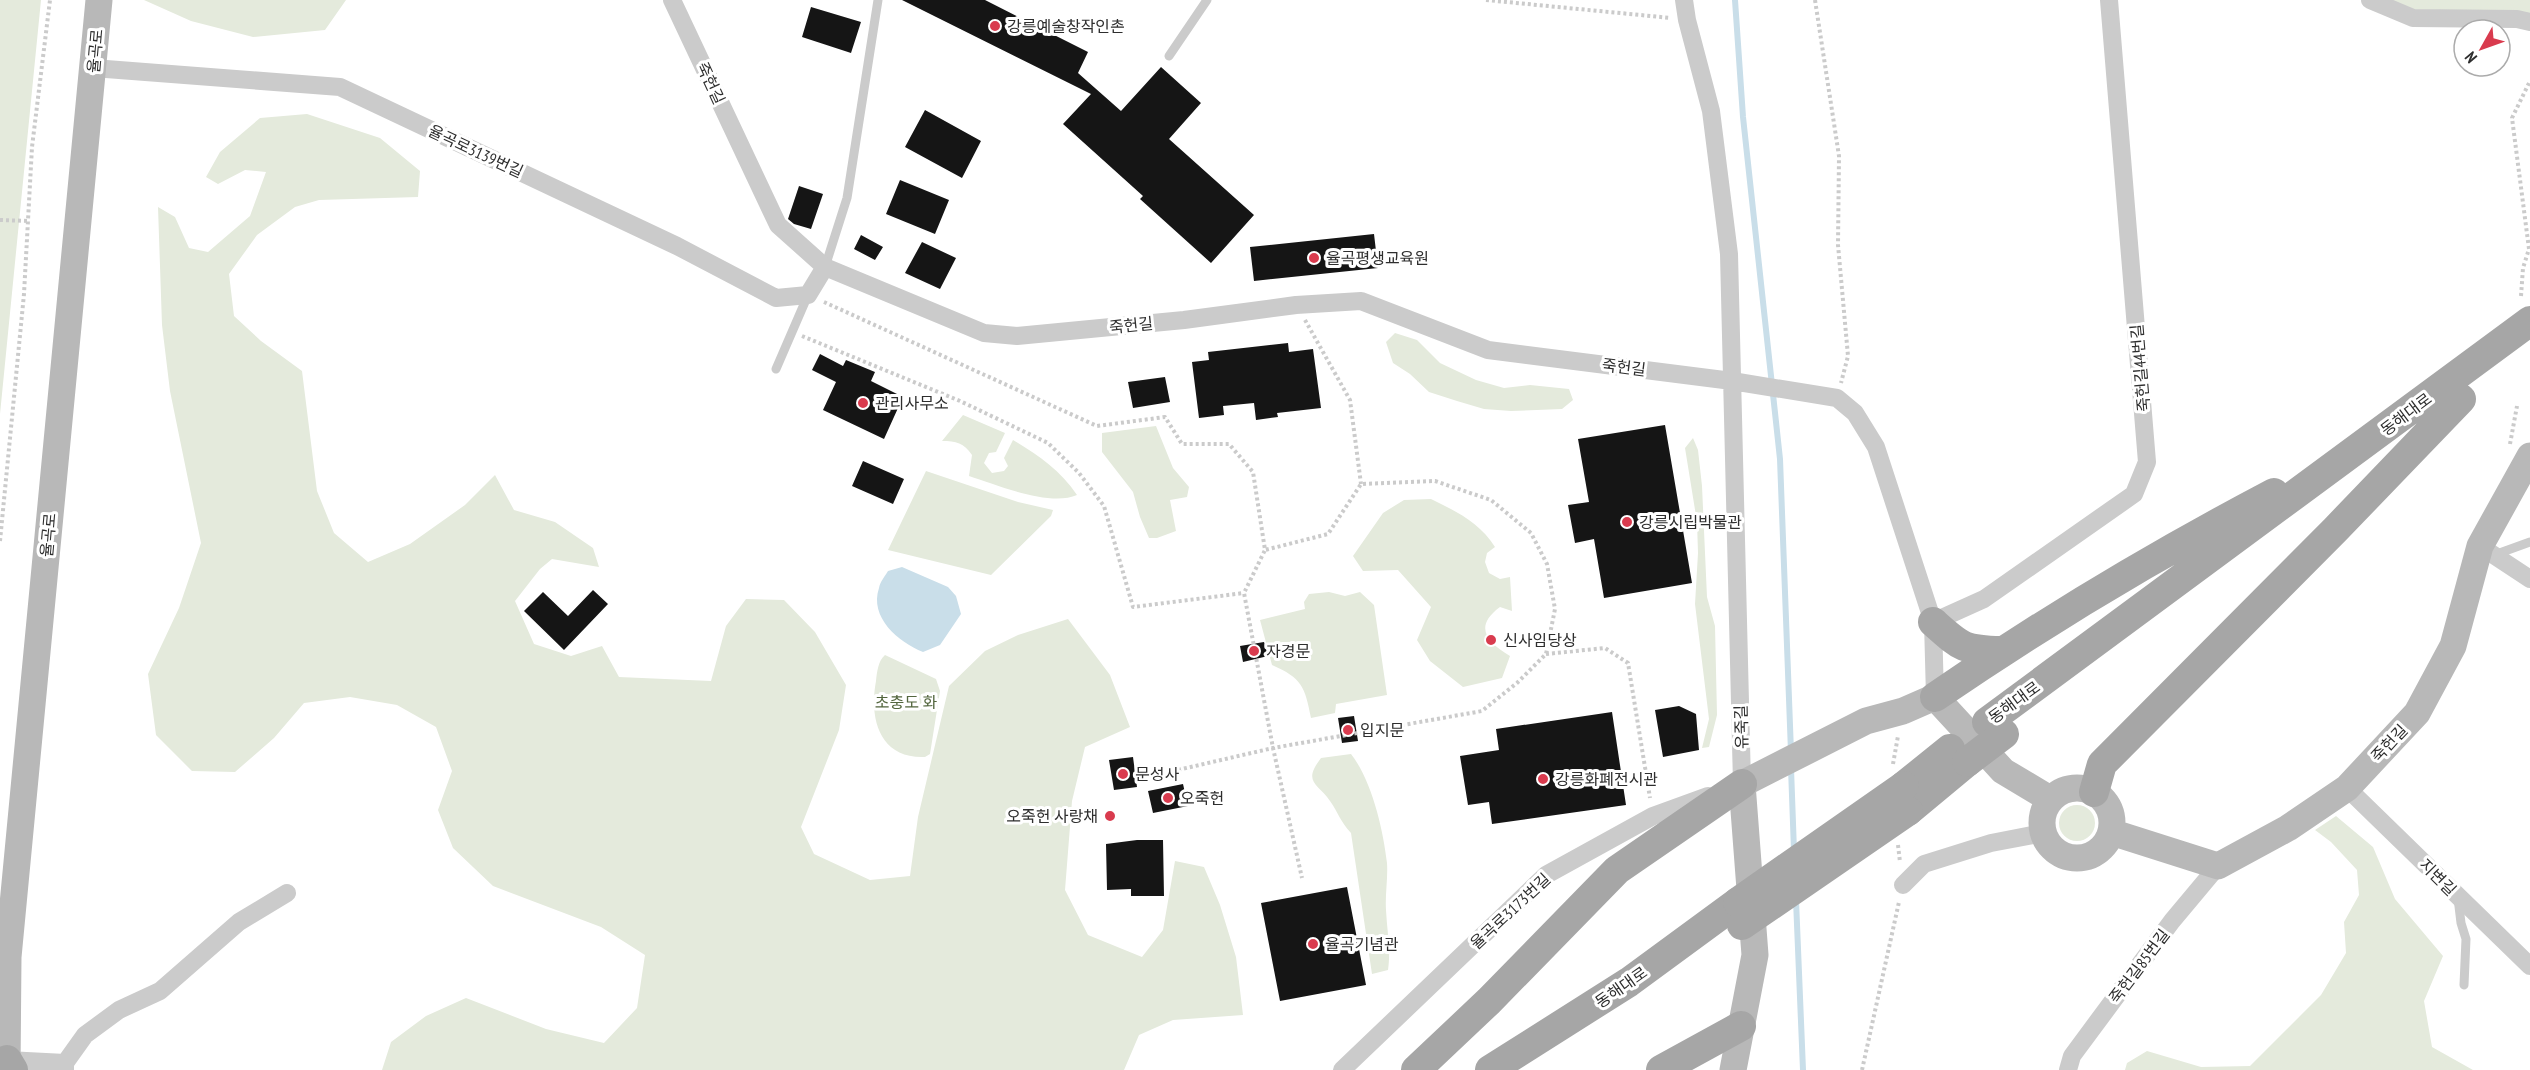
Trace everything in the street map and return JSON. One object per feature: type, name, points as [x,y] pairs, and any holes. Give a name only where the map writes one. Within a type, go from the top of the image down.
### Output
[{"type":"main road","name":"동해대로","points":[[1528,1070],[1576,1041],[1740,914],[1906,798],[2369,442],[2525,309]]},
{"type":"main road","name":"동해대로","points":[[1996,728],[2461,399],[2530,345]]},
{"type":"main road","points":[[2094,792],[2102,764],[2336,530],[2461,399]]},
{"type":"main road","points":[[1935,697],[2001,651],[2204,530],[2369,442]]},
{"type":"main road","points":[[1933,622],[1954,642],[1972,650],[2001,651]]},
{"type":"main road","points":[[1416,1070],[1490,1001],[1617,870],[1742,784]]},
{"type":"main road","name":"동해대로","points":[[1490,1070],[1740,914]]},
{"type":"main road","points":[[1661,1070],[1741,1026]]},
{"type":"street","name":"율곡로","points":[[7,1065],[4,961],[99,0]]},
{"type":"street","name":"죽헌길","points":[[672,0],[778,225],[825,267],[984,333],[1017,336],[1184,320],[1296,305],[1361,301],[1488,350],[1837,398]]},
{"type":"street","name":"유죽길","points":[[1684,0],[1687,20],[1711,111],[1728,243],[1741,383],[1742,784],[1755,955],[1733,1070]]},
{"type":"street","name":"죽헌길44번길","points":[[1933,622],[1984,599],[2134,494],[2147,462],[2109,0]]},
{"type":"street","points":[[2370,0],[2412,18],[2517,19],[2530,22]]},
{"type":"street","name":"율곡로3139번길","points":[[93,68],[340,87],[677,246],[776,298],[808,295]]},
{"type":"street","points":[[808,295],[825,267]]},
{"type":"street","points":[[1837,398],[1855,413],[1876,447],[1933,622],[1935,697],[2003,771],[2050,800]]},
{"type":"street","name":"죽헌길","points":[[2218,866],[2288,828],[2347,788],[2417,713],[2453,646],[2487,551],[2530,456]]},
{"type":"street","points":[[2487,551],[2530,579]]},
{"type":"street","points":[[1742,784],[1866,721],[1902,711],[1935,697]]},
{"type":"street","name":"율곡로3173번길","points":[[1342,1070],[1546,875],[1653,816],[1742,784]]},
{"type":"street","points":[[2071,788],[2083,788],[2094,792],[2110,810],[2111,832],[2099,851],[2078,858],[2066,857],[2056,852],[2048,844],[2043,833],[2044,810],[2050,800],[2060,792],[2071,788]]},
{"type":"street","name":"지변길","points":[[2347,788],[2530,966]]},
{"type":"street","points":[[2111,832],[2218,866]]},
{"type":"street","points":[[1903,885],[1924,864],[1991,843],[2043,833]]},
{"type":"street","name":"죽헌길85번길","points":[[2068,1070],[2072,1056],[2172,921],[2218,866]]},
{"type":"street","points":[[7,1065],[65,1066],[85,1035],[119,1010],[160,991],[239,922],[287,893]]},
{"type":"lane","points":[[825,267],[847,198],[878,0]]},
{"type":"lane","points":[[1169,56],[1207,0]]},
{"type":"lane","points":[[776,369],[808,295]]},
{"type":"lane","points":[[2487,551],[2530,542]]},
{"type":"lane","points":[[2458,898],[2466,939],[2464,985]]},
{"type":"path","points":[[0,541],[23,306],[32,147],[50,0]]},
{"type":"path","points":[[1486,0],[1687,20]]},
{"type":"path","points":[[1815,0],[1839,156],[1838,245],[1848,356],[1837,398]]},
{"type":"path","points":[[2525,309],[2523,268],[2529,249],[2512,118],[2530,81]]},
{"type":"path","points":[[0,220],[29,221]]},
{"type":"path","points":[[808,295],[1097,426],[1165,417],[1182,444],[1229,444],[1253,472],[1265,550],[1244,593],[1273,748],[1302,878]]},
{"type":"path","points":[[1265,550],[1328,534],[1361,484],[1350,400],[1296,305]]},
{"type":"path","points":[[792,331],[960,401],[1048,443],[1079,473],[1104,506],[1133,607],[1244,593]]},
{"type":"path","points":[[1143,778],[1273,748],[1482,711],[1517,684],[1546,654],[1555,609],[1547,564],[1532,533],[1491,500],[1435,481],[1361,484]]},
{"type":"path","points":[[1546,654],[1605,648],[1628,663],[1653,816]]},
{"type":"green space","points":[[0,0],[41,0],[0,414]]},
{"type":"green space","points":[[144,0],[346,0],[325,30],[253,37],[191,21]]},
{"type":"green space","points":[[2382,0],[2530,0],[2530,15],[2412,13]]},
{"type":"green space","points":[[307,114],[380,138],[420,171],[418,197],[319,200],[295,207],[257,235],[229,274],[234,316],[261,341],[302,371],[317,491],[334,533],[368,562],[410,544],[465,505],[495,475],[514,510],[555,522],[593,548],[599,567],[552,559],[540,569],[515,601],[534,644],[571,656],[602,646],[619,677],[711,681],[726,626],[746,599],[784,600],[815,632],[846,685],[839,730],[801,827],[814,854],[870,880],[910,876],[918,817],[949,686],[985,651],[1018,635],[1068,619],[1110,675],[1130,727],[1085,747],[1072,801],[1065,890],[1088,935],[1142,957],[1163,930],[1175,861],[1204,867],[1220,905],[1236,957],[1243,1015],[1173,1020],[1139,1035],[1124,1070],[382,1070],[391,1042],[426,1016],[466,998],[546,1029],[604,1043],[637,1008],[645,955],[601,927],[493,886],[453,848],[438,810],[452,771],[436,727],[397,705],[350,697],[304,703],[274,738],[235,772],[192,771],[156,735],[148,674],[179,608],[201,543],[170,391],[162,325],[158,207],[175,217],[189,248],[208,252],[250,216],[266,172],[245,170],[218,184],[206,177],[220,152],[260,118]]},
{"type":"green space","points":[[1395,333],[1417,340],[1440,363],[1476,380],[1504,388],[1530,385],[1569,389],[1573,400],[1562,409],[1511,411],[1484,409],[1429,392],[1410,374],[1393,363],[1386,342]]},
{"type":"green space","points":[[963,415],[1005,433],[996,452],[989,453],[984,463],[992,473],[1004,471],[1008,466],[1004,458],[1013,440],[1048,464],[1077,495],[1066,498],[1038,497],[969,476],[972,455],[969,451],[959,443],[942,441]]},
{"type":"green space","points":[[1156,426],[1173,468],[1189,487],[1187,497],[1170,500],[1176,531],[1157,538],[1149,538],[1133,492],[1102,452],[1102,433]]},
{"type":"green space","points":[[1693,438],[1698,450],[1702,486],[1707,597],[1715,626],[1717,715],[1709,747],[1702,748],[1709,719],[1695,604],[1697,522],[1685,448]]},
{"type":"green space","points":[[926,471],[1018,502],[1053,510],[1051,516],[991,575],[888,550]]},
{"type":"green space","points":[[1431,499],[1475,524],[1495,547],[1487,553],[1485,562],[1489,573],[1500,579],[1510,577],[1512,611],[1500,607],[1487,621],[1485,628],[1490,640],[1510,656],[1502,678],[1463,687],[1430,661],[1417,640],[1431,607],[1398,570],[1363,571],[1353,556],[1383,513],[1404,500]]},
{"type":"green space","points":[[1329,592],[1345,596],[1360,592],[1374,605],[1387,695],[1336,704],[1335,713],[1311,718],[1307,698],[1296,679],[1272,665],[1260,620],[1305,609],[1304,602],[1309,594]]},
{"type":"green space","name":"초충도 화","points":[[885,655],[936,679],[940,691],[930,754],[925,757],[909,756],[887,744],[876,722],[874,695],[878,667]]},
{"type":"green space","points":[[1351,754],[1371,791],[1383,835],[1387,863],[1388,970],[1372,974],[1351,833],[1312,778],[1315,766],[1321,758]]},
{"type":"green space","points":[[2077,805],[2089,811],[2095,823],[2089,835],[2077,841],[2065,835],[2059,823],[2065,811]]},
{"type":"green space","points":[[2336,816],[2373,847],[2395,899],[2443,956],[2424,1001],[2432,1047],[2473,1070],[2125,1070],[2127,1063],[2147,1051],[2201,1067],[2250,1066],[2321,995],[2346,953],[2344,922],[2359,895],[2357,870],[2331,842],[2315,830]]},
{"type":"water","points":[[902,567],[948,587],[956,596],[961,614],[940,645],[923,652],[895,635],[878,609],[877,599],[881,581],[888,571]]},
{"type":"building","points":[[902,0],[985,0],[1088,52],[1078,73],[1121,111],[1161,67],[1201,103],[1169,139],[1254,215],[1211,263],[1140,199],[1143,196],[1063,124],[1091,94]]},
{"type":"building","points":[[811,7],[861,22],[851,53],[802,37]]},
{"type":"building","points":[[925,110],[981,141],[962,178],[905,147]]},
{"type":"building","points":[[900,180],[949,200],[935,234],[886,214]]},
{"type":"building","points":[[799,186],[823,194],[811,229],[794,224],[788,219]]},
{"type":"building","name":"율곡평생교육원","points":[[1374,234],[1378,268],[1254,281],[1250,247]]},
{"type":"building","points":[[861,235],[883,247],[875,260],[854,249]]},
{"type":"building","points":[[922,242],[956,258],[940,289],[905,273]]},
{"type":"building","points":[[1288,343],[1289,352],[1313,349],[1321,408],[1277,413],[1278,417],[1256,420],[1254,403],[1223,406],[1224,415],[1199,418],[1192,362],[1209,360],[1208,352]]},
{"type":"building","name":"관리사무소","points":[[820,354],[843,366],[846,360],[875,372],[871,381],[903,397],[884,439],[823,410],[836,382],[812,370]]},
{"type":"building","points":[[1165,377],[1170,402],[1133,408],[1128,382]]},
{"type":"building","name":"강릉시립박물관","points":[[1665,425],[1692,583],[1604,598],[1594,539],[1575,543],[1568,505],[1589,502],[1578,439]]},
{"type":"building","points":[[863,461],[904,479],[893,504],[852,486]]},
{"type":"building","points":[[593,590],[608,604],[564,650],[524,611],[543,592],[568,616]]},
{"type":"building","name":"자경문","points":[[1264,642],[1268,656],[1243,662],[1240,646]]},
{"type":"building","points":[[1679,706],[1696,714],[1699,750],[1663,757],[1655,710]]},
{"type":"building","name":"강릉화폐전시관","points":[[1612,712],[1626,805],[1492,824],[1489,802],[1468,805],[1460,756],[1499,750],[1496,729]]},
{"type":"building","name":"입지문","points":[[1354,716],[1358,741],[1342,743],[1338,718]]},
{"type":"building","name":"문성사","points":[[1133,757],[1137,787],[1114,790],[1109,760]]},
{"type":"building","name":"오죽헌","points":[[1183,784],[1188,806],[1153,813],[1148,791]]},
{"type":"building","points":[[1137,840],[1163,840],[1164,896],[1131,896],[1131,889],[1107,890],[1106,844]]},
{"type":"building","name":"율곡기념관","points":[[1347,887],[1366,985],[1280,1001],[1261,903]]},
{"type":"waterway","points":[[1735,0],[1743,117],[1780,459],[1791,752]]},
{"type":"waterway","points":[[1791,768],[1794,851]]},
{"type":"waterway","points":[[1796,900],[1803,1070]]},
{"type":"place","name":"강릉예술창작인촌","points":[[995,26]]},
{"type":"place","name":"율곡평생교육원","points":[[1314,258]]},
{"type":"place","name":"관리사무소","points":[[863,403]]},
{"type":"place","name":"강릉시립박물관","points":[[1627,522]]},
{"type":"place","name":"신사임당상","points":[[1491,640]]},
{"type":"place","name":"자경문","points":[[1254,651]]},
{"type":"place","name":"입지문","points":[[1348,730]]},
{"type":"place","name":"문성사","points":[[1123,774]]},
{"type":"place","name":"강릉화폐전시관","points":[[1543,779]]},
{"type":"place","name":"오죽헌","points":[[1168,798]]},
{"type":"place","name":"오죽헌 사랑채","points":[[1110,816]]},
{"type":"place","name":"율곡기념관","points":[[1313,944]]}]
